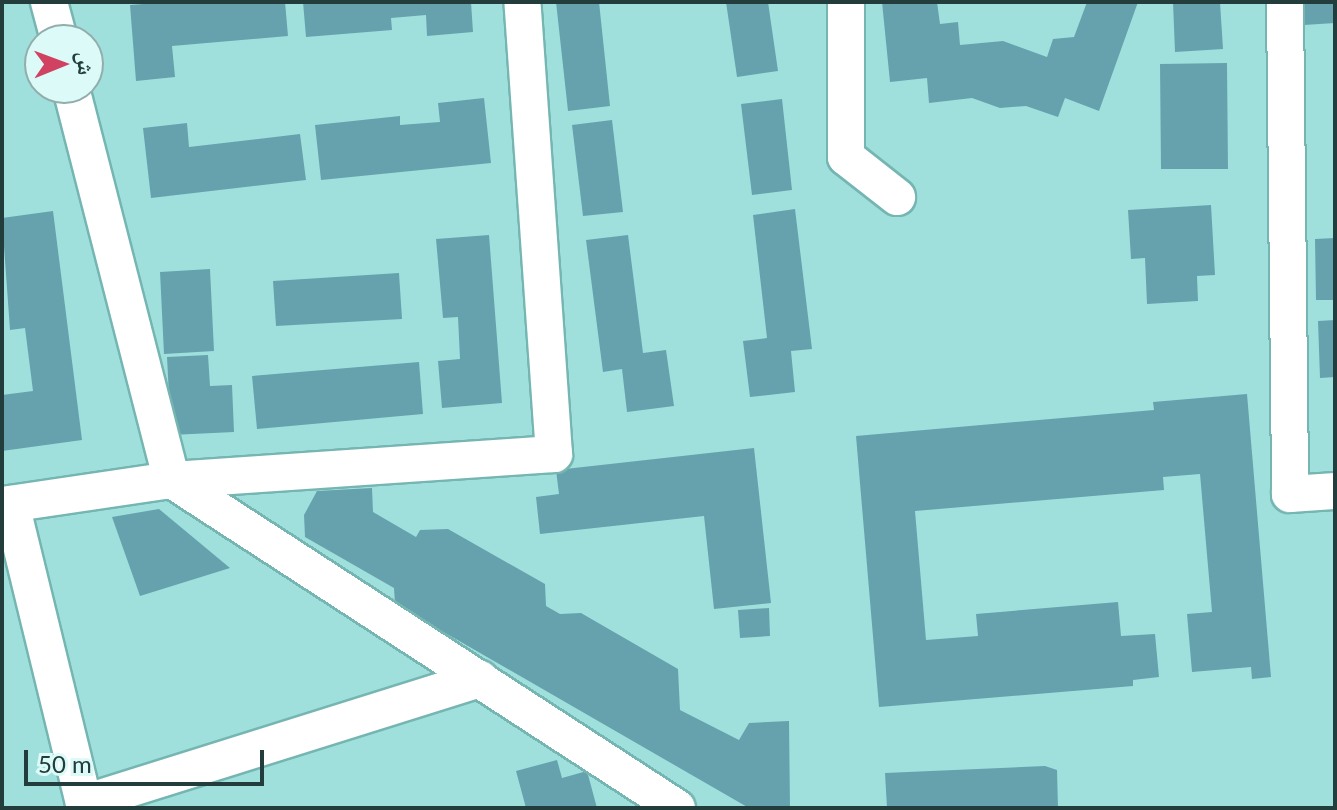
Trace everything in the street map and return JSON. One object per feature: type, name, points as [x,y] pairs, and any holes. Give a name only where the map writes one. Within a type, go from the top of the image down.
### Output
[{"type":"street","points":[[49,2],[55,24]]},
{"type":"street","points":[[480,679],[84,805],[6,505],[172,480],[554,454],[522,2]]},
{"type":"street","points":[[846,2],[846,157],[897,197]]},
{"type":"street","points":[[1285,2],[1290,494],[1335,491]]},
{"type":"street","points":[[75,104],[172,480],[677,808]]},
{"type":"building","points":[[285,2],[288,36],[172,46],[175,77],[136,81],[130,5]]},
{"type":"building","points":[[303,2],[471,2],[473,32],[427,36],[426,15],[391,18],[392,30],[306,37]]},
{"type":"building","points":[[556,2],[599,2],[610,106],[568,111]]},
{"type":"building","points":[[726,2],[768,2],[778,71],[737,77]]},
{"type":"building","points":[[882,2],[937,2],[940,24],[958,22],[960,45],[1003,41],[1047,57],[1053,39],[1074,37],[1087,2],[1138,2],[1099,111],[1065,98],[1058,117],[1026,106],[1000,108],[972,98],[929,103],[927,78],[890,82]]},
{"type":"building","points":[[1173,2],[1220,2],[1223,49],[1175,52]]},
{"type":"building","points":[[1303,2],[1335,2],[1335,23],[1304,25]]},
{"type":"building","points":[[1227,63],[1228,169],[1161,169],[1160,64]]},
{"type":"building","points":[[484,98],[491,163],[321,180],[315,125],[400,116],[400,125],[440,122],[438,103]]},
{"type":"building","points":[[782,99],[792,190],[752,195],[741,104]]},
{"type":"building","points":[[612,120],[623,212],[583,216],[572,125]]},
{"type":"building","points":[[187,123],[189,147],[300,134],[306,180],[151,198],[143,128]]},
{"type":"building","points":[[1211,205],[1215,275],[1197,276],[1198,301],[1147,304],[1145,258],[1131,259],[1128,210]]},
{"type":"building","points":[[795,209],[812,349],[791,351],[795,392],[750,397],[743,341],[767,338],[753,215]]},
{"type":"building","points":[[53,211],[82,440],[2,451],[2,395],[33,391],[25,328],[10,330],[2,218]]},
{"type":"building","points":[[489,235],[502,403],[442,408],[438,361],[460,359],[458,317],[443,318],[436,239]]},
{"type":"building","points":[[628,235],[643,353],[666,350],[674,406],[627,412],[622,369],[603,372],[586,240]]},
{"type":"building","points":[[1335,238],[1335,300],[1316,300],[1315,239]]},
{"type":"building","points":[[210,269],[214,351],[164,354],[160,272]]},
{"type":"building","points":[[399,273],[402,319],[276,326],[273,281]]},
{"type":"building","points":[[1335,320],[1335,377],[1320,378],[1318,321]]},
{"type":"building","points":[[208,355],[210,386],[232,385],[234,432],[171,435],[167,357]]},
{"type":"building","points":[[419,362],[423,414],[257,429],[252,376]]},
{"type":"building","points":[[1247,394],[1271,677],[1252,679],[1251,667],[1192,672],[1187,614],[1212,612],[1200,474],[1163,477],[1164,490],[915,511],[926,640],[978,636],[976,614],[1118,602],[1121,636],[1155,634],[1159,677],[1133,680],[1133,686],[879,707],[856,436],[1154,410],[1153,402]]},
{"type":"building","points":[[754,448],[771,603],[714,609],[704,516],[540,534],[536,497],[559,494],[556,470]]},
{"type":"building","points":[[372,488],[373,512],[416,537],[420,530],[448,529],[545,584],[546,606],[560,614],[581,613],[678,669],[680,710],[739,740],[749,723],[789,721],[790,808],[749,808],[395,604],[394,588],[305,537],[304,515],[317,491]]},
{"type":"building","points":[[159,509],[230,568],[140,596],[112,517]]},
{"type":"building","points":[[769,608],[770,636],[740,638],[738,610]]},
{"type":"building","points":[[557,760],[562,778],[587,771],[597,808],[526,808],[516,771]]},
{"type":"building","points":[[1045,766],[1057,770],[1058,808],[887,808],[885,773]]}]
